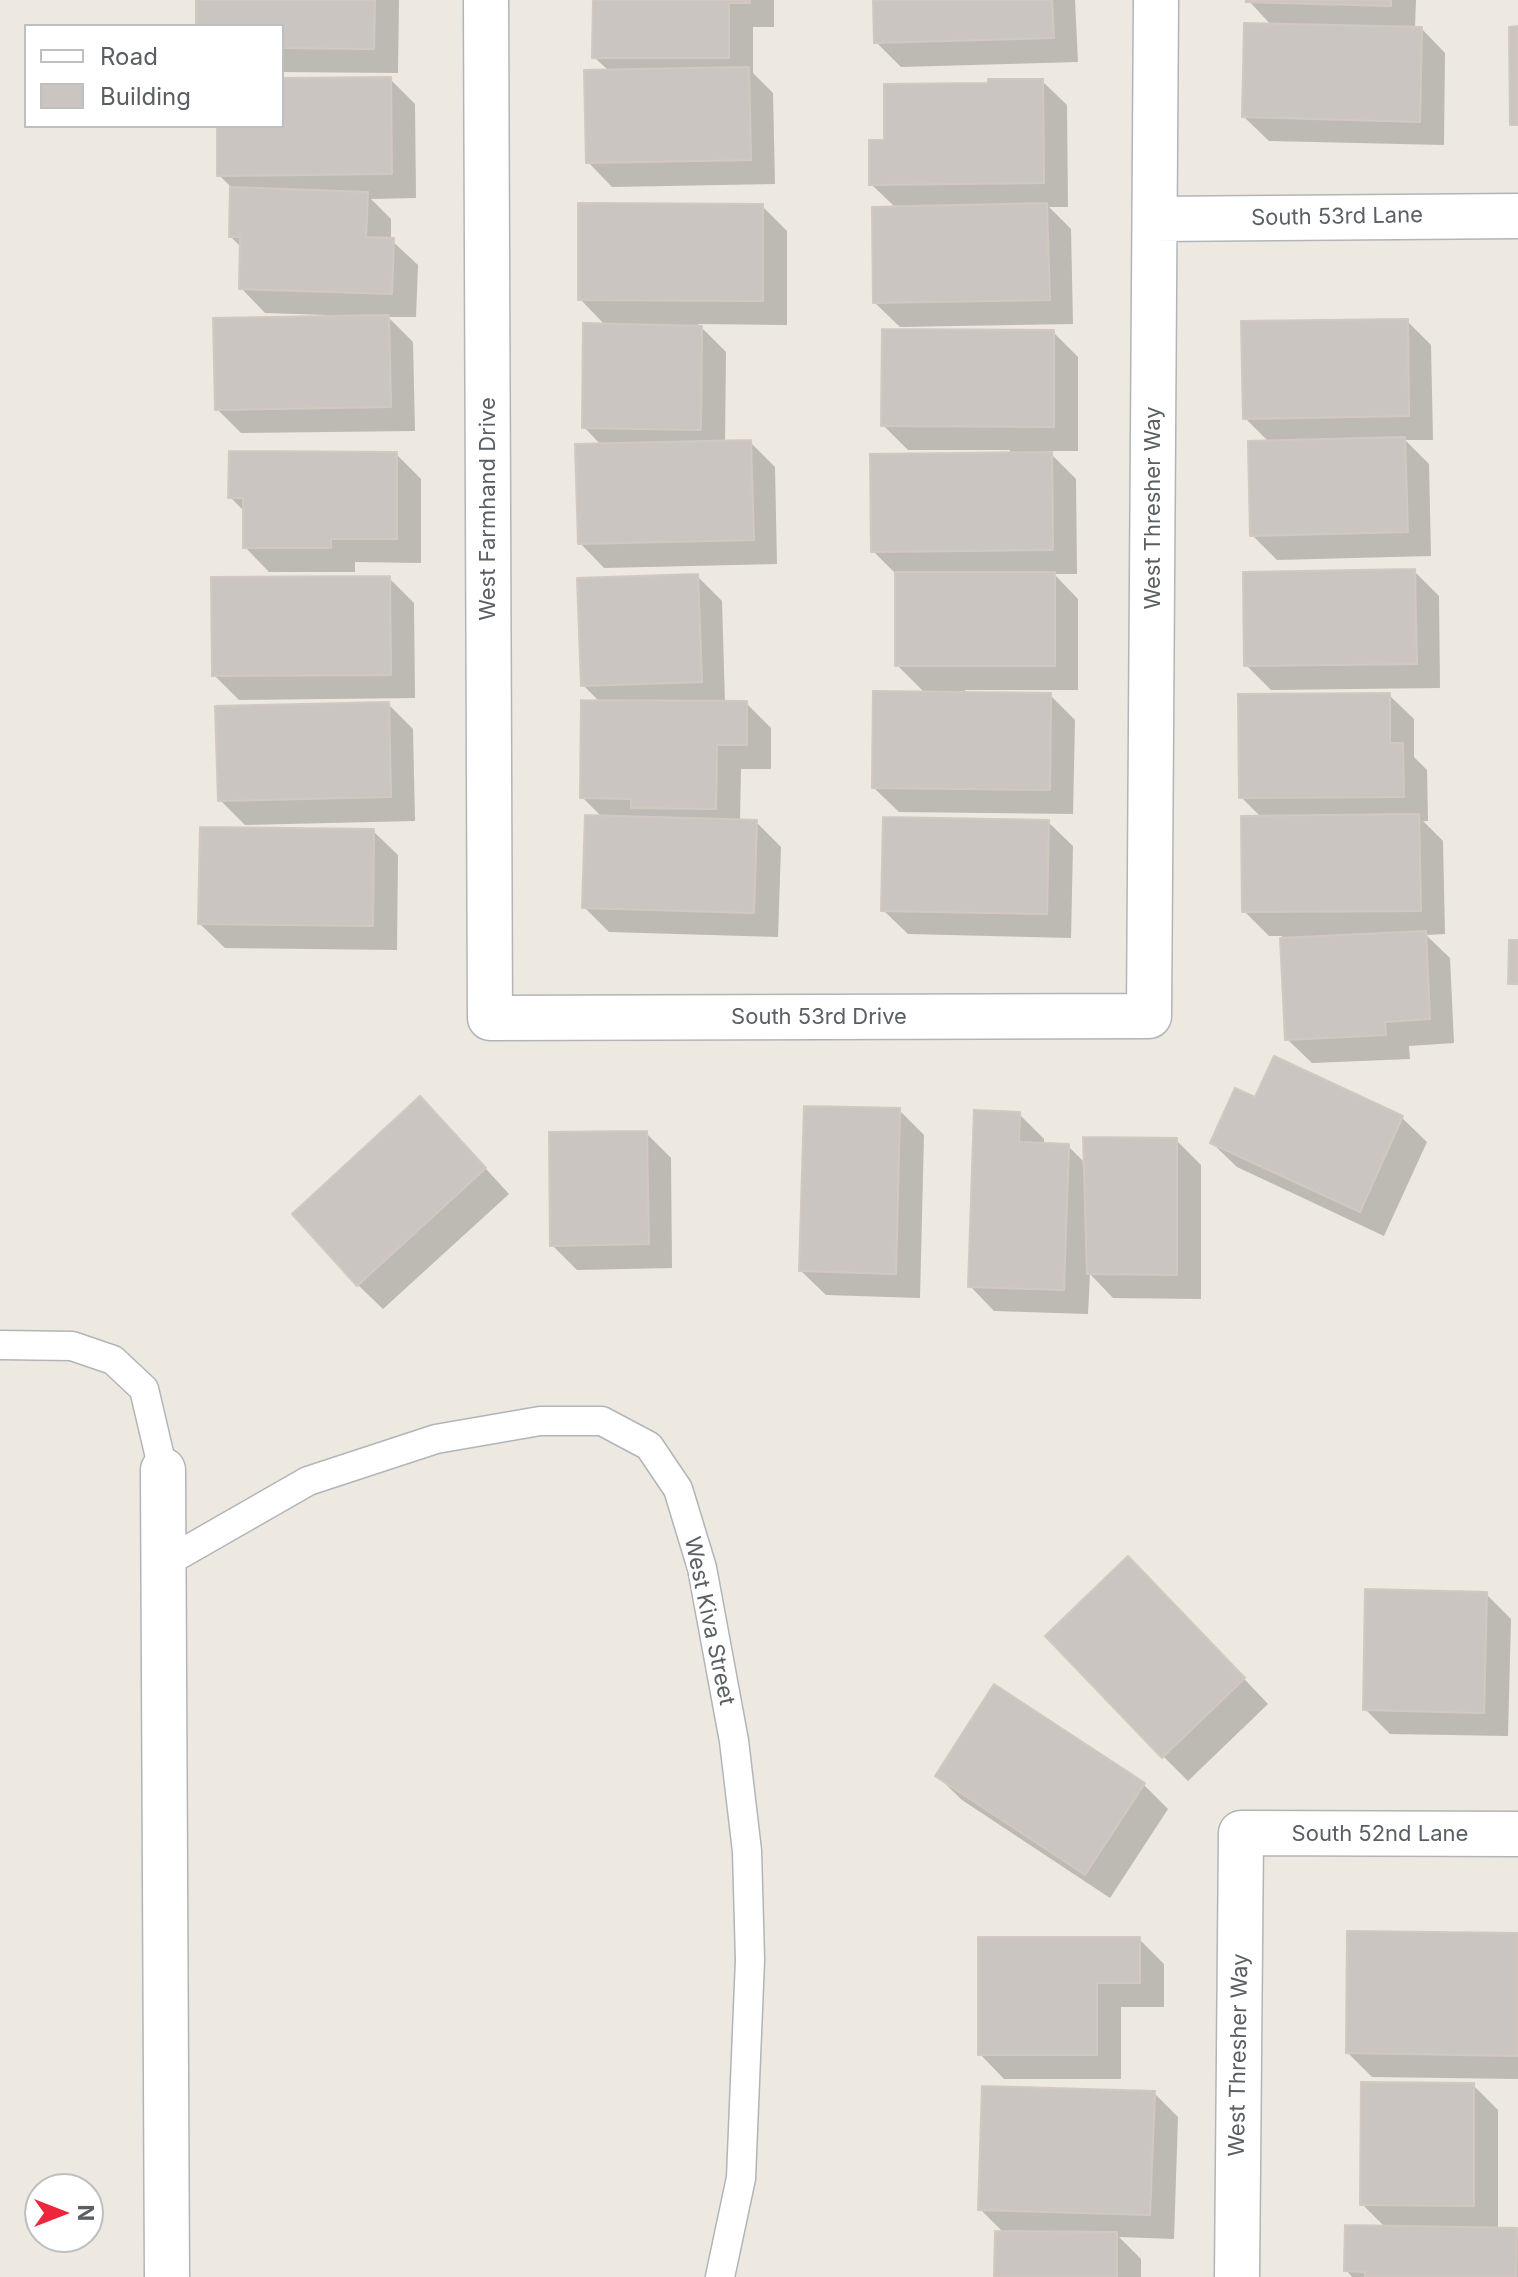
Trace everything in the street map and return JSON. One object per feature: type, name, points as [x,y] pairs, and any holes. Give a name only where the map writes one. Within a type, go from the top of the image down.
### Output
[{"type":"street","name":"West Farmhand Drive","points":[[486,0],[490,1018]]},
{"type":"street","name":"West Thresher Way","points":[[1149,1016],[1156,0]]},
{"type":"street","name":"South 53rd Lane","points":[[1155,219],[1518,216]]},
{"type":"street","name":"South 53rd Drive","points":[[490,1018],[1149,1016]]},
{"type":"street","points":[[163,1470],[167,2277]]},
{"type":"street","name":"West Thresher Way","points":[[1237,2277],[1241,1833]]},
{"type":"street","name":"South 52nd Lane","points":[[1241,1833],[1518,1834]]},
{"type":"lane","points":[[0,1345],[72,1346],[113,1360],[144,1389],[163,1470]]},
{"type":"lane","name":"West Kiva Street","points":[[163,1564],[308,1481],[436,1439],[540,1421],[602,1421],[649,1446],[678,1489],[702,1568],[734,1741],[747,1851],[750,1960],[741,2178],[720,2277]]},
{"type":"building","points":[[196,0],[375,0],[374,49],[284,48],[284,24],[196,24]]},
{"type":"building","points":[[593,0],[750,0],[750,3],[729,3],[729,58],[592,58]]},
{"type":"building","points":[[873,0],[1052,0],[1054,38],[874,43]]},
{"type":"building","points":[[1391,0],[1391,6],[1246,2]]},
{"type":"building","points":[[1244,23],[1422,27],[1420,122],[1242,117]]},
{"type":"building","points":[[1518,26],[1518,125],[1510,125],[1509,27]]},
{"type":"building","points":[[749,67],[751,160],[586,163],[584,70]]},
{"type":"building","points":[[391,77],[392,174],[217,176],[217,128],[284,128],[284,78]]},
{"type":"building","points":[[988,79],[1043,79],[1044,183],[869,185],[869,140],[884,140],[884,84],[988,83]]},
{"type":"building","points":[[230,187],[368,192],[366,237],[394,238],[392,294],[239,289],[240,237],[229,237]]},
{"type":"building","points":[[578,203],[763,204],[763,301],[578,300]]},
{"type":"building","points":[[1047,203],[1050,300],[873,303],[872,207]]},
{"type":"building","points":[[389,315],[391,407],[215,410],[213,318]]},
{"type":"building","points":[[1408,319],[1409,416],[1243,419],[1241,321]]},
{"type":"building","points":[[583,323],[702,326],[701,430],[582,428]]},
{"type":"building","points":[[882,329],[1054,330],[1054,427],[881,426]]},
{"type":"building","points":[[1405,437],[1408,532],[1250,536],[1248,441]]},
{"type":"building","points":[[751,440],[754,540],[578,544],[575,444]]},
{"type":"building","points":[[229,451],[397,452],[397,539],[331,539],[331,548],[243,548],[243,498],[228,498]]},
{"type":"building","points":[[1052,452],[1053,550],[871,552],[870,454]]},
{"type":"building","points":[[1415,569],[1417,664],[1244,666],[1243,572]]},
{"type":"building","points":[[895,572],[1055,572],[1055,666],[895,666]]},
{"type":"building","points":[[698,574],[702,682],[581,686],[577,578]]},
{"type":"building","points":[[390,576],[391,675],[212,676],[211,577]]},
{"type":"building","points":[[873,691],[1051,693],[1050,790],[872,788]]},
{"type":"building","points":[[1390,693],[1390,743],[1403,743],[1404,797],[1239,798],[1238,694]]},
{"type":"building","points":[[581,700],[747,701],[747,745],[717,745],[716,809],[631,808],[631,799],[580,798]]},
{"type":"building","points":[[389,702],[391,797],[218,801],[215,706]]},
{"type":"building","points":[[1419,814],[1421,911],[1242,912],[1241,816]]},
{"type":"building","points":[[585,815],[757,820],[754,913],[582,908]]},
{"type":"building","points":[[883,817],[1049,820],[1047,914],[881,911]]},
{"type":"building","points":[[200,827],[374,829],[373,926],[198,924]]},
{"type":"building","points":[[1426,931],[1430,1019],[1385,1022],[1386,1035],[1285,1040],[1280,938]]},
{"type":"building","points":[[1509,940],[1518,940],[1518,984],[1508,984]]},
{"type":"building","points":[[1274,1056],[1403,1116],[1360,1212],[1210,1143],[1235,1088],[1255,1097]]},
{"type":"building","points":[[420,1096],[486,1168],[357,1286],[292,1214]]},
{"type":"building","points":[[804,1106],[900,1108],[896,1274],[799,1271]]},
{"type":"building","points":[[974,1110],[1020,1112],[1019,1142],[1069,1144],[1064,1290],[968,1287]]},
{"type":"building","points":[[647,1131],[649,1244],[550,1246],[549,1132]]},
{"type":"building","points":[[1083,1137],[1177,1138],[1177,1275],[1087,1274]]},
{"type":"building","points":[[1128,1556],[1245,1678],[1162,1758],[1045,1636]]},
{"type":"building","points":[[1365,1589],[1487,1592],[1484,1713],[1363,1710]]},
{"type":"building","points":[[994,1684],[1145,1783],[1085,1875],[935,1776]]},
{"type":"building","points":[[1347,1931],[1518,1933],[1518,2056],[1346,2053]]},
{"type":"building","points":[[978,1937],[1140,1937],[1140,1983],[1097,1983],[1097,2055],[978,2055]]},
{"type":"building","points":[[1361,2082],[1474,2083],[1474,2206],[1360,2205]]},
{"type":"building","points":[[982,2086],[1155,2091],[1150,2215],[978,2210]]},
{"type":"building","points":[[1345,2225],[1517,2228],[1516,2277],[1365,2277],[1365,2272],[1344,2271]]},
{"type":"building","points":[[995,2231],[1117,2232],[1117,2277],[994,2277]]}]
